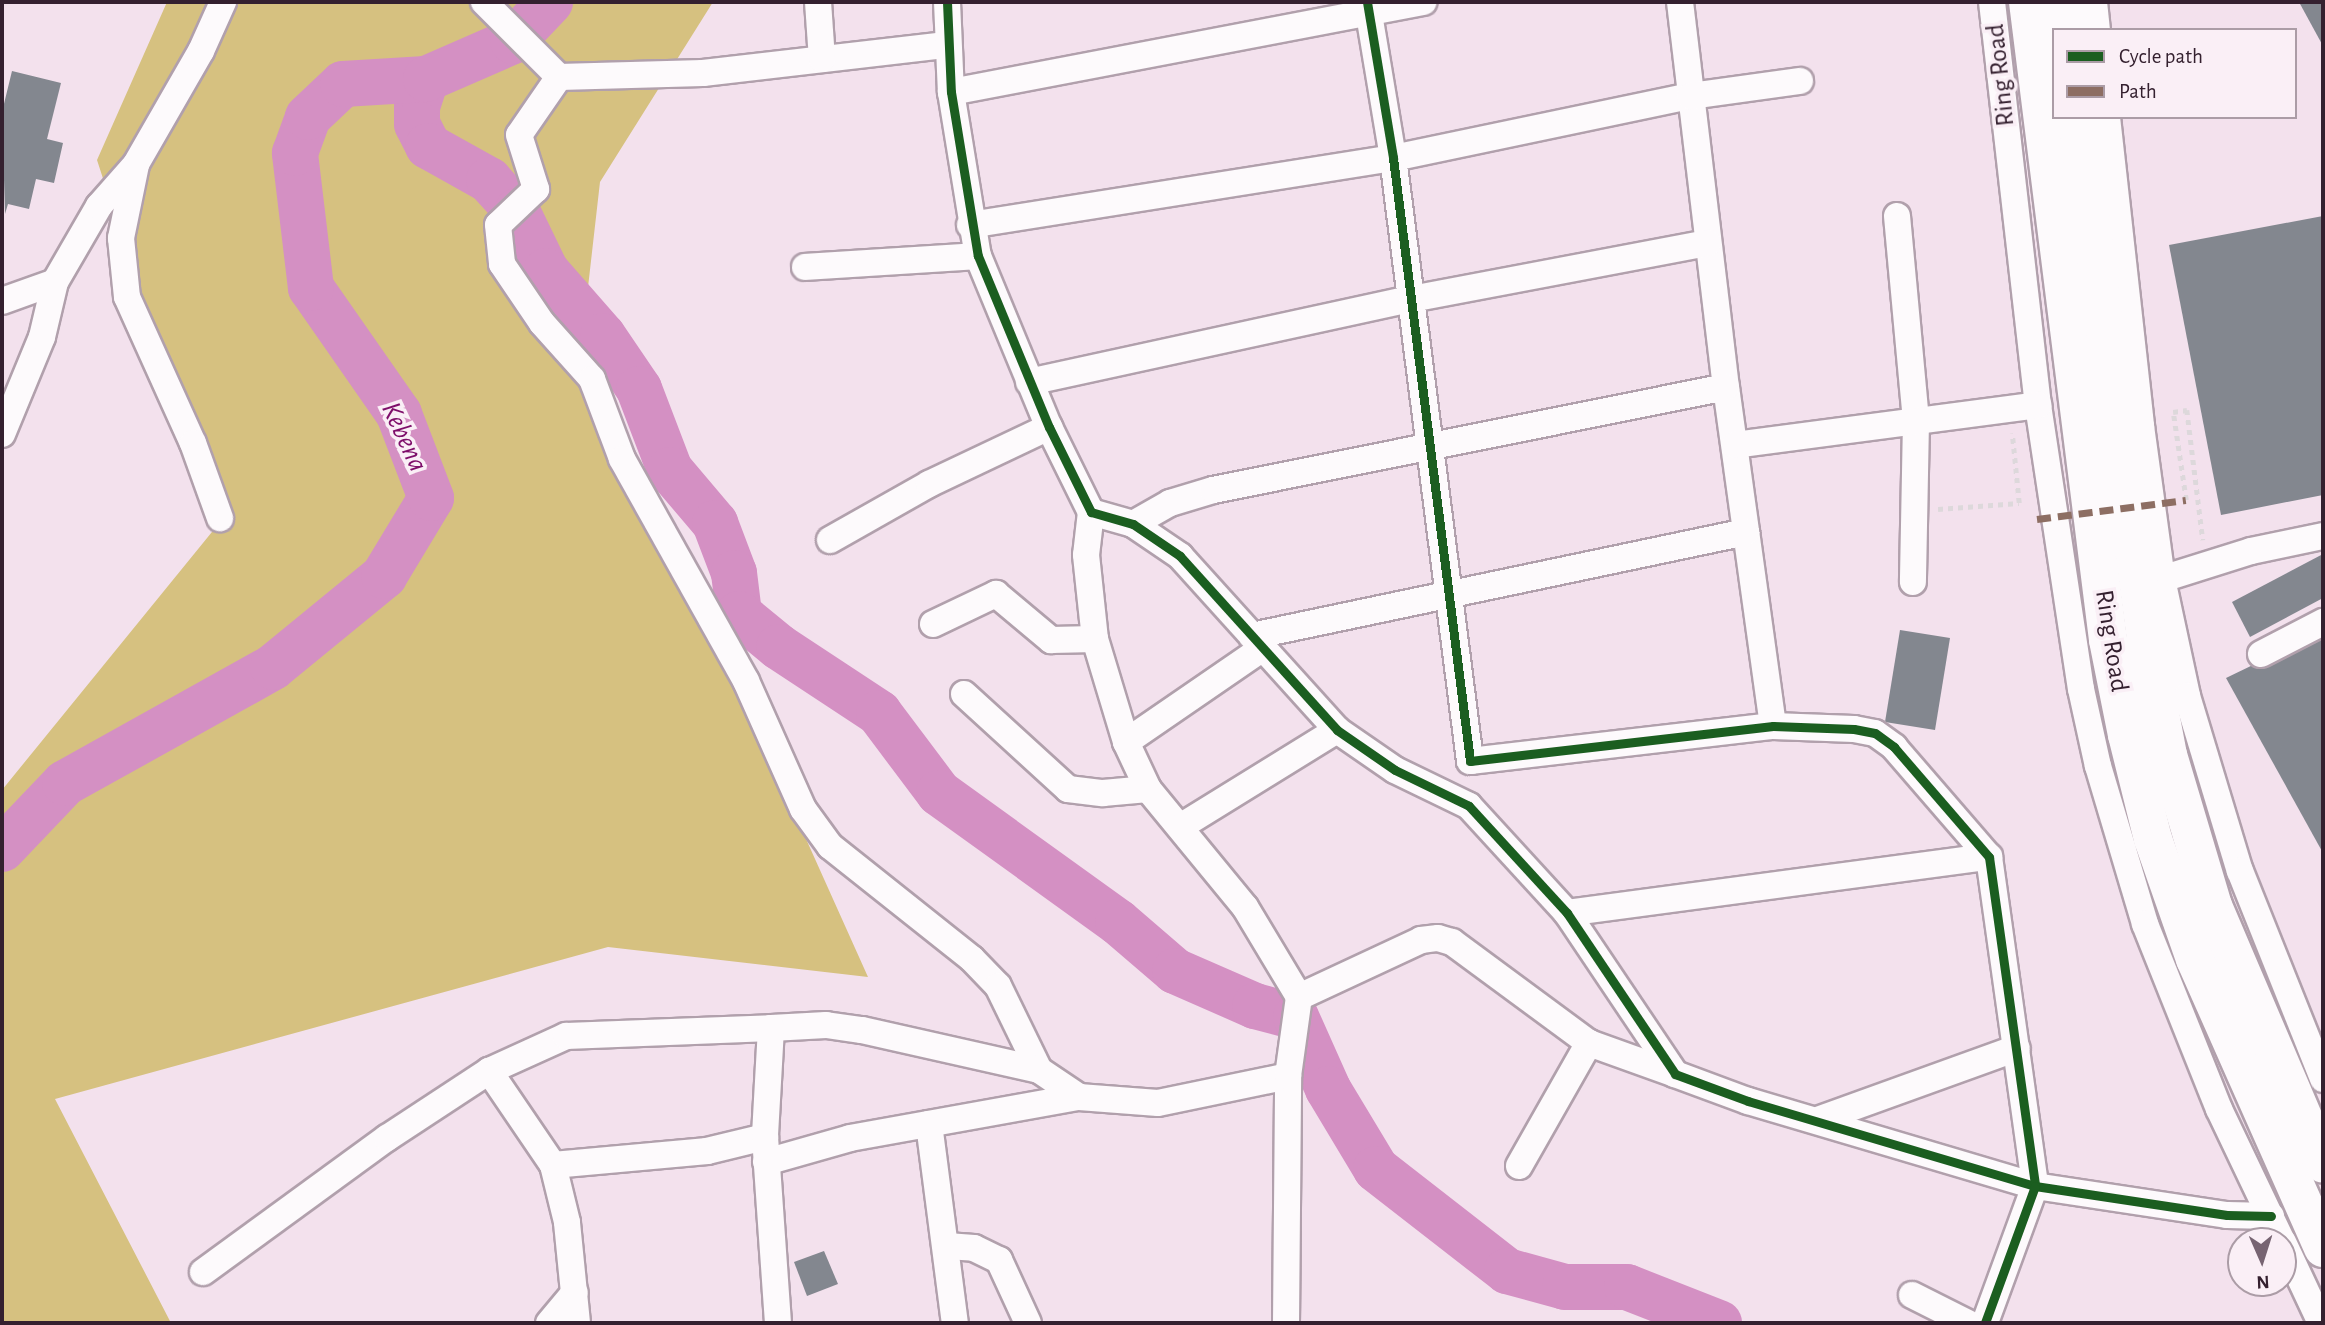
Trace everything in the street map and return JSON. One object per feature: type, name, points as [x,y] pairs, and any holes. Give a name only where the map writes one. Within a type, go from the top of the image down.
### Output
[{"type":"highway","name":"Ring Road","points":[[2028,2],[2108,640],[2127,735],[2153,839],[2194,959],[2323,1248]]},
{"type":"highway","points":[[2063,2],[2066,28]]},
{"type":"highway","name":"Ring Road","points":[[2077,119],[2144,627],[2168,755],[2213,905],[2323,1164]]},
{"type":"street","points":[[2,434],[42,337],[55,282],[99,206],[136,164],[201,51],[223,2]]},
{"type":"street","points":[[818,2],[822,60]]},
{"type":"street","points":[[947,2],[946,45],[970,225],[978,256],[1030,382],[1091,512],[1086,555],[1095,639],[1126,742],[1148,789],[1245,907],[1295,1014],[1288,1076],[1286,1323]]},
{"type":"street","points":[[951,92],[1368,8],[1423,2]]},
{"type":"street","points":[[1680,2],[1726,387],[1773,726]]},
{"type":"street","name":"Ring Road","points":[[1992,2],[2038,405],[2081,688],[2119,845],[2219,1109],[2276,1227]]},
{"type":"street","points":[[2094,2],[2097,28]]},
{"type":"street","points":[[1368,8],[1392,158],[1451,591],[1470,761],[1469,806]]},
{"type":"street","points":[[490,10],[559,77],[703,73],[946,45]]},
{"type":"street","points":[[559,77],[519,135],[520,147],[537,181],[530,198],[505,216],[496,234],[502,264],[542,323],[592,380],[622,459],[746,681],[803,809],[830,846],[972,959],[998,986],[1038,1070]]},
{"type":"street","points":[[970,225],[1392,158],[1690,96],[1800,81]]},
{"type":"street","points":[[2107,119],[2162,579],[2207,771],[2283,988],[2323,1079]]},
{"type":"street","points":[[136,164],[121,239],[127,297],[193,443],[220,517]]},
{"type":"street","points":[[1897,216],[1916,421],[1917,510],[1913,582]]},
{"type":"street","points":[[1030,382],[1411,299],[1708,243]]},
{"type":"street","points":[[805,267],[978,256]]},
{"type":"street","points":[[2,301],[55,282]]},
{"type":"street","points":[[1133,524],[1170,503],[1213,490],[1726,387]]},
{"type":"street","points":[[1735,445],[2038,405]]},
{"type":"street","points":[[830,540],[929,484],[1049,426]]},
{"type":"street","points":[[1091,512],[1133,524],[1180,556],[1337,730],[1395,770],[1469,806],[1567,913],[1675,1073]]},
{"type":"street","points":[[1126,742],[1257,642],[1451,591],[1746,532]]},
{"type":"street","points":[[2162,579],[2323,536]]},
{"type":"street","points":[[933,624],[996,594],[1052,640],[1095,639]]},
{"type":"street","points":[[2261,654],[2323,622]]},
{"type":"street","points":[[964,694],[1068,789],[1103,793],[1148,789]]},
{"type":"street","points":[[1470,761],[1773,726],[1875,733],[1894,747],[1989,857],[2035,1186],[1985,1323]]},
{"type":"street","points":[[1180,828],[1337,730]]},
{"type":"street","points":[[1567,913],[1989,857]]},
{"type":"street","points":[[1295,1014],[1421,940],[1438,938],[1452,942],[1589,1043],[1748,1101],[1820,1119],[2035,1186],[2227,1214],[2271,1216]]},
{"type":"street","points":[[203,1272],[387,1138],[489,1071],[566,1037],[826,1025],[862,1030],[1038,1070],[1079,1097]]},
{"type":"street","points":[[771,1028],[765,1149],[778,1323]]},
{"type":"street","points":[[1519,1166],[1589,1043]]},
{"type":"street","points":[[1820,1119],[2017,1048]]},
{"type":"street","points":[[489,1071],[554,1165],[567,1222],[576,1323]]},
{"type":"street","points":[[554,1165],[765,1149],[850,1138],[1079,1097],[1158,1103],[1288,1076]]},
{"type":"street","points":[[929,1124],[956,1323]]},
{"type":"street","points":[[947,1246],[974,1248],[999,1260],[1028,1323]]},
{"type":"street","name":"Ring Road","points":[[2297,1273],[2320,1323]]},
{"type":"street","points":[[549,1323],[575,1292]]},
{"type":"street","points":[[1912,1295],[1968,1323]]},
{"type":"path","points":[[2186,500],[2173,412],[2187,410],[2206,566]]},
{"type":"path","points":[[1917,510],[2019,503],[2011,433]]},
{"type":"shaded area","points":[[167,2],[713,2],[600,182],[582,340],[868,977],[608,947],[55,1099],[171,1323],[2,1323],[2,790],[216,527],[97,160]]},
{"type":"building","points":[[2299,2],[2323,2],[2323,46]]},
{"type":"building","points":[[12,71],[61,83],[47,139],[63,143],[54,183],[36,179],[29,209],[8,204],[5,214],[2,112]]},
{"type":"building","points":[[2323,216],[2323,495],[2221,515],[2169,245]]},
{"type":"building","points":[[2323,554],[2323,598],[2250,637],[2232,602]]},
{"type":"building","points":[[1900,630],[1950,638],[1935,730],[1885,722]]},
{"type":"building","points":[[2323,631],[2323,853],[2226,678]]},
{"type":"building","points":[[824,1251],[838,1284],[807,1296],[794,1262]]},
{"type":"waterway","name":"Kebena","points":[[2,849],[65,783],[273,667],[384,576],[431,498],[399,414],[311,288],[295,153],[308,117],[343,84],[426,79],[513,41],[550,2]]},
{"type":"waterway","points":[[426,79],[417,106],[417,124],[428,146],[489,180],[517,211],[546,271],[603,336],[639,389],[670,470],[715,523],[734,573],[739,614],[779,647],[879,713],[939,793],[1118,922],[1175,971],[1255,1006],[1296,1017],[1328,1089],[1376,1169],[1507,1271],[1565,1287],[1627,1287],[1719,1323]]},
{"type":"marked path","points":[[2037,519],[2186,500]]},
{"type":"cycle path","points":[[947,2],[951,92],[978,256],[1049,427],[1091,512],[1133,524],[1180,556],[1337,730],[1395,770],[1469,806],[1567,913],[1675,1074],[1748,1101],[2035,1186],[2227,1215],[2271,1216]]},
{"type":"cycle path","points":[[1367,2],[1393,158],[1470,761],[1773,726],[1854,729],[1875,733],[1894,747],[1989,857],[2035,1186],[1985,1323]]}]
